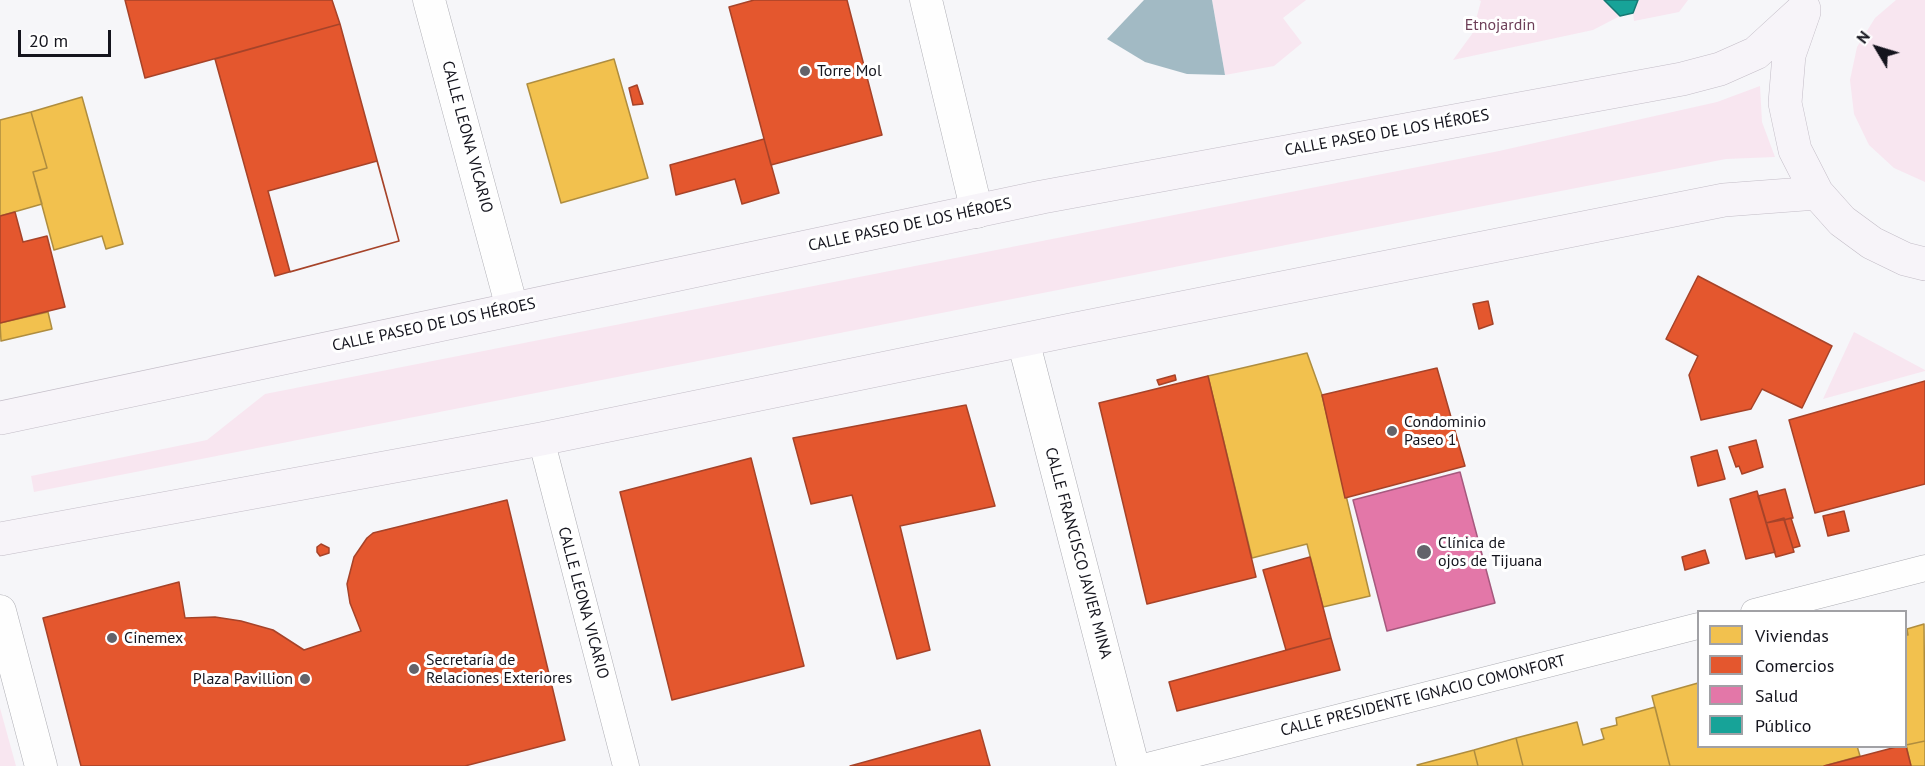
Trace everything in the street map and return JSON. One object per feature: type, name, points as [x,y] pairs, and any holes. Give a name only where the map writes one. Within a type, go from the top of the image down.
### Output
[{"type":"main road","name":"CALLE PASEO DE LOS HÉROES","points":[[0,418],[512,308],[977,212],[1682,79],[1720,69],[1756,53],[1807,5]]},
{"type":"main road","points":[[1807,5],[1789,55],[1785,103],[1795,150],[1817,193],[1842,221],[1872,243],[1905,259],[1925,264]]},
{"type":"main road","points":[[0,539],[542,439],[1724,200],[1817,193]]},
{"type":"street","name":"CALLE LEONA VICARIO","points":[[429,0],[512,308]]},
{"type":"street","points":[[926,0],[977,212]]},
{"type":"street","name":"CALLE FRANCISCO JAVIER MINA","points":[[1023,340],[1133,766]]},
{"type":"street","name":"CALLE LEONA VICARIO","points":[[542,439],[626,766]]},
{"type":"street","points":[[1762,610],[1925,568]]},
{"type":"street","points":[[0,611],[41,766]]},
{"type":"street","name":"CALLE PRESIDENTE IGNACIO COMONFORT","points":[[1147,766],[1697,626]]},
{"type":"green space","points":[[1212,0],[1306,0],[1283,18],[1302,43],[1274,66],[1225,75]]},
{"type":"green space","name":"Etnojardin","points":[[1479,0],[1604,0],[1620,16],[1593,30],[1453,60],[1472,34],[1481,1]]},
{"type":"green space","points":[[1638,0],[1688,0],[1679,12],[1634,21],[1633,13]]},
{"type":"green space","points":[[1896,0],[1925,0],[1925,182],[1894,168],[1869,145],[1854,114],[1850,80],[1857,47],[1875,18]]},
{"type":"green space","points":[[1760,86],[1762,122],[1775,157],[1726,159],[34,492],[31,476],[207,440],[265,394],[1499,151],[1717,102]]},
{"type":"green space","points":[[1854,332],[1925,370],[1925,371],[1823,399]]},
{"type":"green space","points":[[0,708],[16,766],[0,766]]},
{"type":"water","points":[[1144,0],[1212,0],[1225,75],[1187,74],[1145,62],[1107,39]]},
{"type":"building: Viviendas","points":[[614,59],[648,178],[561,203],[527,84]]},
{"type":"building: Viviendas","points":[[82,97],[123,244],[106,249],[102,236],[54,250],[33,172],[47,168],[31,112]]},
{"type":"building: Viviendas","points":[[31,112],[47,168],[33,172],[42,204],[0,216],[0,120]]},
{"type":"building: Viviendas","points":[[48,312],[52,329],[1,341],[0,323]]},
{"type":"building: Viviendas","points":[[1307,353],[1322,395],[1370,596],[1323,607],[1307,544],[1252,558],[1208,376]]},
{"type":"building: Viviendas","points":[[1924,624],[1925,741],[1907,745],[1908,635],[1907,629]]},
{"type":"building: Viviendas","points":[[1697,683],[1697,748],[1858,748],[1860,756],[1824,766],[1670,766],[1652,696]]},
{"type":"building: Viviendas","points":[[1655,707],[1670,766],[1523,766],[1516,738],[1577,722],[1583,745],[1604,739],[1601,729],[1617,725],[1616,718]]},
{"type":"building: Viviendas","points":[[1516,738],[1523,766],[1478,766],[1474,750]]},
{"type":"building: Viviendas","points":[[1925,741],[1925,766],[1911,766],[1907,745]]},
{"type":"building: Viviendas","points":[[1474,750],[1478,766],[1417,765]]},
{"type":"building: Comercios","points":[[125,0],[332,0],[340,24],[145,78]]},
{"type":"building: Comercios","name":"Torre Mol","points":[[754,0],[847,0],[882,135],[771,165],[729,7]]},
{"type":"building: Comercios","points":[[340,24],[399,241],[275,276],[215,59]]},
{"type":"building: Comercios","points":[[637,85],[643,104],[633,105],[629,88]]},
{"type":"building: Comercios","points":[[764,139],[779,193],[742,204],[735,179],[676,195],[670,165]]},
{"type":"building: Comercios","points":[[377,161],[399,241],[290,272],[268,191]]},
{"type":"building: Comercios","points":[[15,212],[23,242],[47,236],[65,307],[0,323],[0,216]]},
{"type":"building: Comercios","points":[[1698,276],[1832,346],[1802,408],[1762,389],[1751,409],[1701,420],[1689,375],[1698,356],[1666,339]]},
{"type":"building: Comercios","points":[[1488,301],[1493,324],[1479,329],[1473,304]]},
{"type":"building: Comercios","name":"Condominio Paseo 1","points":[[1437,368],[1465,466],[1345,498],[1322,395]]},
{"type":"building: Comercios","points":[[1175,375],[1176,380],[1159,385],[1157,380]]},
{"type":"building: Comercios","points":[[1208,376],[1256,577],[1147,604],[1099,403]]},
{"type":"building: Comercios","points":[[1925,381],[1925,484],[1815,513],[1789,420]]},
{"type":"building: Comercios","points":[[966,405],[995,506],[900,526],[930,650],[897,659],[852,495],[811,504],[793,438]]},
{"type":"building: Comercios","points":[[1756,440],[1763,467],[1742,474],[1739,466],[1736,467],[1729,447]]},
{"type":"building: Comercios","points":[[1717,450],[1725,479],[1698,486],[1691,457]]},
{"type":"building: Comercios","points":[[751,458],[804,666],[672,700],[620,492]]},
{"type":"building: Comercios","points":[[1785,489],[1793,518],[1766,523],[1758,496]]},
{"type":"building: Comercios","points":[[1757,491],[1775,552],[1746,559],[1730,499]]},
{"type":"building: Comercios","name":"Plaza Pavillion","points":[[507,500],[565,740],[465,766],[81,766],[43,618],[179,582],[185,618],[215,617],[241,621],[273,630],[304,650],[361,631],[350,603],[347,584],[354,557],[373,533]]},
{"type":"building: Comercios","points":[[1844,511],[1849,531],[1828,536],[1823,516]]},
{"type":"building: Comercios","points":[[1784,518],[1794,552],[1776,557],[1766,523]]},
{"type":"building: Comercios","points":[[1791,518],[1800,546],[1793,548],[1784,520]]},
{"type":"building: Comercios","points":[[321,544],[329,548],[329,553],[320,556],[317,547]]},
{"type":"building: Comercios","points":[[1705,550],[1709,563],[1685,570],[1682,557]]},
{"type":"building: Comercios","points":[[1310,557],[1331,638],[1286,650],[1263,570]]},
{"type":"building: Comercios","points":[[1331,638],[1340,670],[1177,711],[1169,682]]},
{"type":"building: Comercios","points":[[980,730],[990,766],[850,766]]},
{"type":"building: Comercios","points":[[1892,748],[1906,748],[1911,766],[1824,766]]},
{"type":"building: Salud","name":"Clínica de ojos de Tijuana","points":[[1460,472],[1495,603],[1387,631],[1353,500]]},
{"type":"building: Público","points":[[1604,0],[1638,0],[1633,13],[1620,16]]},
{"type":"place","name":"Torre Mol","points":[[805,71]]},
{"type":"place","name":"Condominio Paseo 1","points":[[1392,431]]},
{"type":"place","name":"Clínica de ojos de Tijuana","points":[[1424,552]]},
{"type":"place","name":"Cinemex","points":[[112,638]]},
{"type":"place","name":"Secretaría de Relaciones Exteriores","points":[[414,669]]},
{"type":"place","name":"Plaza Pavillion","points":[[305,679]]}]
